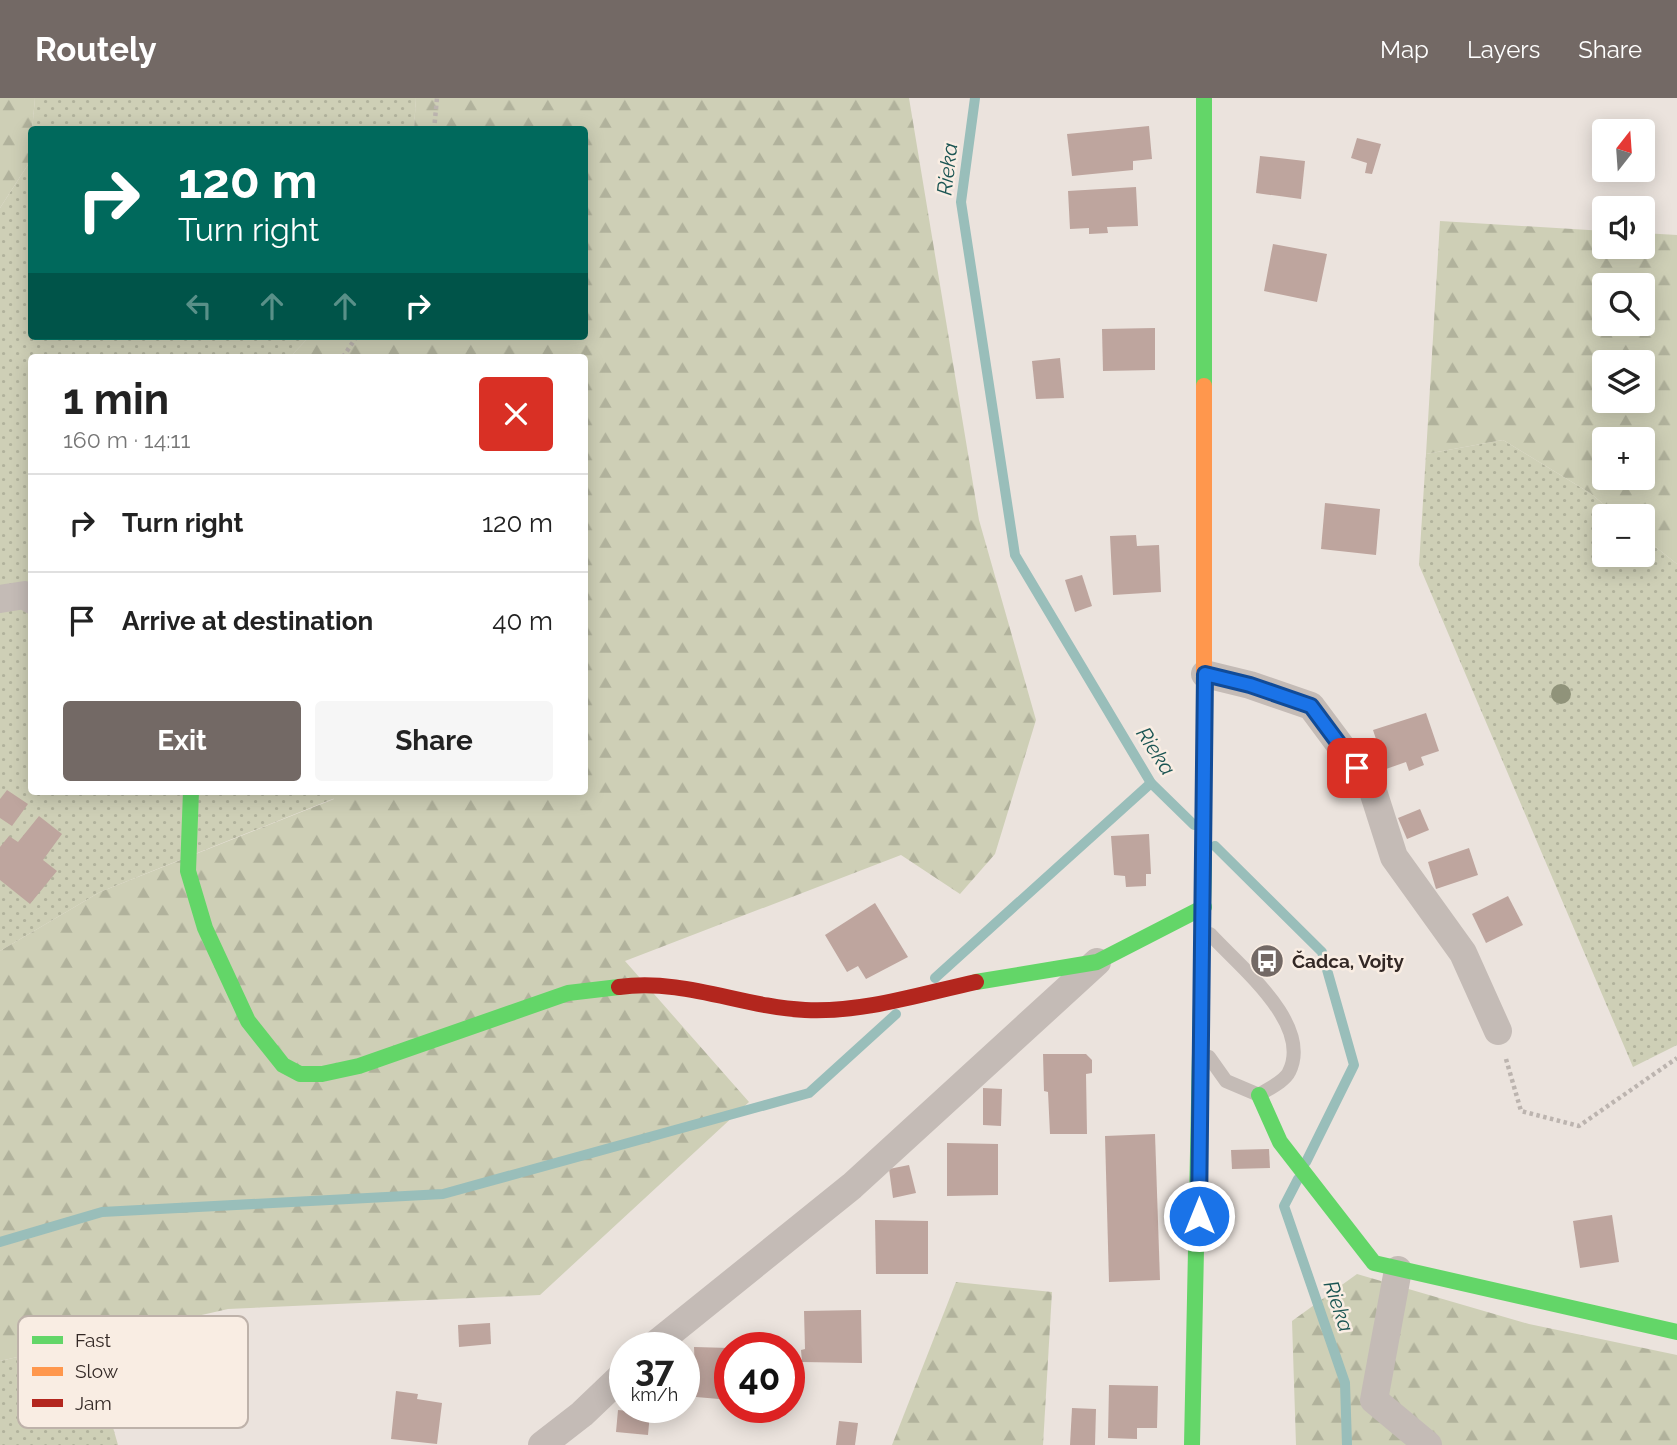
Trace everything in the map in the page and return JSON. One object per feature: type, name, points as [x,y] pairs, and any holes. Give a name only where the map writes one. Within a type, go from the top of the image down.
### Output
[{"type":"street","points":[[1192,1445],[1205,907],[1205,674],[1202,609],[1204,98]]},
{"type":"street","points":[[0,599],[25,595],[28,597]]},
{"type":"street","points":[[1205,674],[1250,685],[1311,706],[1373,788],[1394,857],[1463,953],[1498,1031]]},
{"type":"street","points":[[191,795],[190,881],[225,976],[234,999],[253,1029],[289,1069],[300,1074],[327,1074],[359,1066],[568,993],[639,984],[690,987],[760,1004],[807,1010],[882,1003],[991,979],[1097,962]]},
{"type":"street","points":[[671,1332],[852,1186],[1097,962],[1205,907]]},
{"type":"street","points":[[1259,1095],[1280,1142],[1374,1263],[1677,1332]]},
{"type":"street","points":[[1398,1270],[1374,1401],[1428,1445]]},
{"type":"street","points":[[542,1445],[582,1414],[609,1388]]},
{"type":"lane","points":[[1201,1045],[1226,1081],[1259,1095],[1289,1075],[1297,1048],[1283,1014],[1204,928]]},
{"type":"path","points":[[434,126],[437,98]]},
{"type":"path","points":[[1498,1031],[1521,1111],[1579,1126],[1677,1058]]},
{"type":"green space","points":[[0,98],[35,98],[32,126],[28,126],[28,165],[0,208]]},
{"type":"green space","points":[[35,98],[416,98],[414,126],[32,126]]},
{"type":"green space","points":[[416,98],[909,98],[979,520],[1036,720],[995,854],[960,894],[901,855],[625,961],[749,1102],[540,1295],[228,1309],[197,1316],[18,1316],[18,1357],[0,1361],[0,951],[100,892],[334,799],[330,795],[588,795],[588,354],[293,354],[306,340],[588,340],[588,126],[414,126]]},
{"type":"green space","points":[[28,165],[28,340],[306,340],[293,354],[28,354],[28,795],[332,795],[335,798],[100,892],[0,951],[0,208]]},
{"type":"green space","points":[[1440,221],[1592,230],[1592,259],[1655,259],[1655,234],[1677,235],[1677,564],[1655,547],[1655,504],[1603,504],[1503,440],[1426,454]]},
{"type":"green space","points":[[1503,440],[1603,504],[1592,504],[1592,567],[1655,567],[1655,547],[1677,564],[1677,1045],[1633,1067],[1419,565],[1426,454]]},
{"type":"green space","points":[[1357,1274],[1529,1324],[1677,1355],[1677,1445],[1296,1445],[1292,1321]]},
{"type":"green space","points":[[956,1282],[1052,1292],[1043,1445],[892,1445]]},
{"type":"green space","points":[[18,1357],[18,1428],[113,1428],[118,1445],[0,1445],[0,1361]]},
{"type":"building","points":[[1149,126],[1152,159],[1133,161],[1133,170],[1072,176],[1067,134]]},
{"type":"building","points":[[1357,138],[1381,144],[1372,174],[1365,173],[1367,163],[1351,158]]},
{"type":"building","points":[[1260,156],[1305,161],[1301,199],[1256,193]]},
{"type":"building","points":[[1136,187],[1138,226],[1107,227],[1108,233],[1089,234],[1089,228],[1070,229],[1068,191]]},
{"type":"building","points":[[1273,244],[1327,254],[1317,302],[1264,291]]},
{"type":"building","points":[[1155,328],[1155,370],[1103,371],[1102,329]]},
{"type":"building","points":[[1060,358],[1064,398],[1036,399],[1032,361]]},
{"type":"building","points":[[1325,503],[1380,509],[1376,555],[1321,549]]},
{"type":"building","points":[[1136,535],[1137,546],[1159,545],[1161,592],[1113,595],[1110,536]]},
{"type":"building","points":[[1082,575],[1092,606],[1075,612],[1065,580]]},
{"type":"building","points":[[1426,713],[1439,751],[1421,757],[1424,765],[1409,771],[1406,762],[1386,769],[1373,730]]},
{"type":"building","points":[[7,790],[28,804],[12,826],[0,818],[0,799]]},
{"type":"building","points":[[1420,809],[1429,830],[1407,839],[1398,818]]},
{"type":"building","points":[[39,816],[62,834],[43,860],[57,871],[30,904],[0,880],[0,847],[9,836],[18,842]]},
{"type":"building","points":[[1149,834],[1151,874],[1146,874],[1146,886],[1126,887],[1125,876],[1114,875],[1111,836]]},
{"type":"building","points":[[1469,848],[1478,875],[1436,889],[1428,862]]},
{"type":"building","points":[[1508,896],[1523,925],[1486,943],[1472,914]]},
{"type":"building","points":[[875,903],[908,957],[866,979],[858,966],[847,972],[825,935]]},
{"type":"building","points":[[1043,1054],[1086,1054],[1092,1060],[1092,1073],[1086,1074],[1087,1134],[1050,1134],[1048,1092],[1044,1091]]},
{"type":"building","points":[[983,1088],[1002,1089],[1001,1126],[983,1125]]},
{"type":"building","points":[[1155,1134],[1160,1280],[1109,1282],[1105,1136]]},
{"type":"building","points":[[947,1143],[998,1144],[998,1195],[947,1196]]},
{"type":"building","points":[[1269,1149],[1270,1168],[1232,1169],[1231,1150]]},
{"type":"building","points":[[909,1165],[916,1193],[893,1198],[889,1169]]},
{"type":"building","points":[[1612,1215],[1619,1262],[1580,1268],[1573,1221]]},
{"type":"building","points":[[875,1220],[928,1221],[928,1274],[876,1274]]},
{"type":"building","points":[[861,1310],[862,1363],[805,1362],[804,1311]]},
{"type":"building","points":[[490,1323],[491,1344],[459,1347],[458,1325]]},
{"type":"building","points":[[700,1347],[714,1348],[714,1399],[700,1397]]},
{"type":"building","points":[[1109,1385],[1158,1386],[1157,1428],[1137,1428],[1137,1439],[1108,1438]]},
{"type":"building","points":[[396,1391],[418,1394],[417,1399],[442,1403],[437,1444],[391,1439]]},
{"type":"building","points":[[1072,1408],[1096,1409],[1095,1445],[1070,1445]]},
{"type":"building","points":[[839,1421],[858,1423],[855,1445],[836,1445]]},
{"type":"building","points":[[617,1423],[649,1423],[648,1435],[616,1432]]},
{"type":"waterway","name":"Rieka","points":[[975,98],[961,202],[1015,555],[1151,783],[1194,825]]},
{"type":"waterway","points":[[935,978],[1151,783]]},
{"type":"waterway","name":"Rieka","points":[[1215,846],[1322,952],[1354,1065],[1306,1162]]},
{"type":"waterway","points":[[0,1242],[102,1212],[443,1194],[809,1093],[896,1014]]},
{"type":"waterway","name":"Rieka","points":[[1298,1179],[1284,1206],[1345,1383],[1347,1445]]},
{"type":"traffic: fast","points":[[1204,98],[1204,386]]},
{"type":"traffic: fast","points":[[191,795],[188,871],[205,928],[248,1021],[283,1065],[300,1074],[322,1074],[359,1066],[568,993],[619,987]]},
{"type":"traffic: fast","points":[[1192,1445],[1204,858]]},
{"type":"traffic: fast","points":[[976,982],[1097,962],[1204,907]]},
{"type":"traffic: fast","points":[[1259,1095],[1280,1142],[1374,1263],[1677,1332]]},
{"type":"traffic: slow","points":[[1204,386],[1204,858]]},
{"type":"traffic: jam","points":[[619,987],[667,986],[782,1008],[826,1010],[891,1002],[976,982]]},
{"type":"place","name":"Čadca, Vojty","points":[[1267,961]]},
{"type":"route","points":[[1199,1216],[1205,907],[1205,674],[1250,685],[1311,706],[1357,768]]}]
